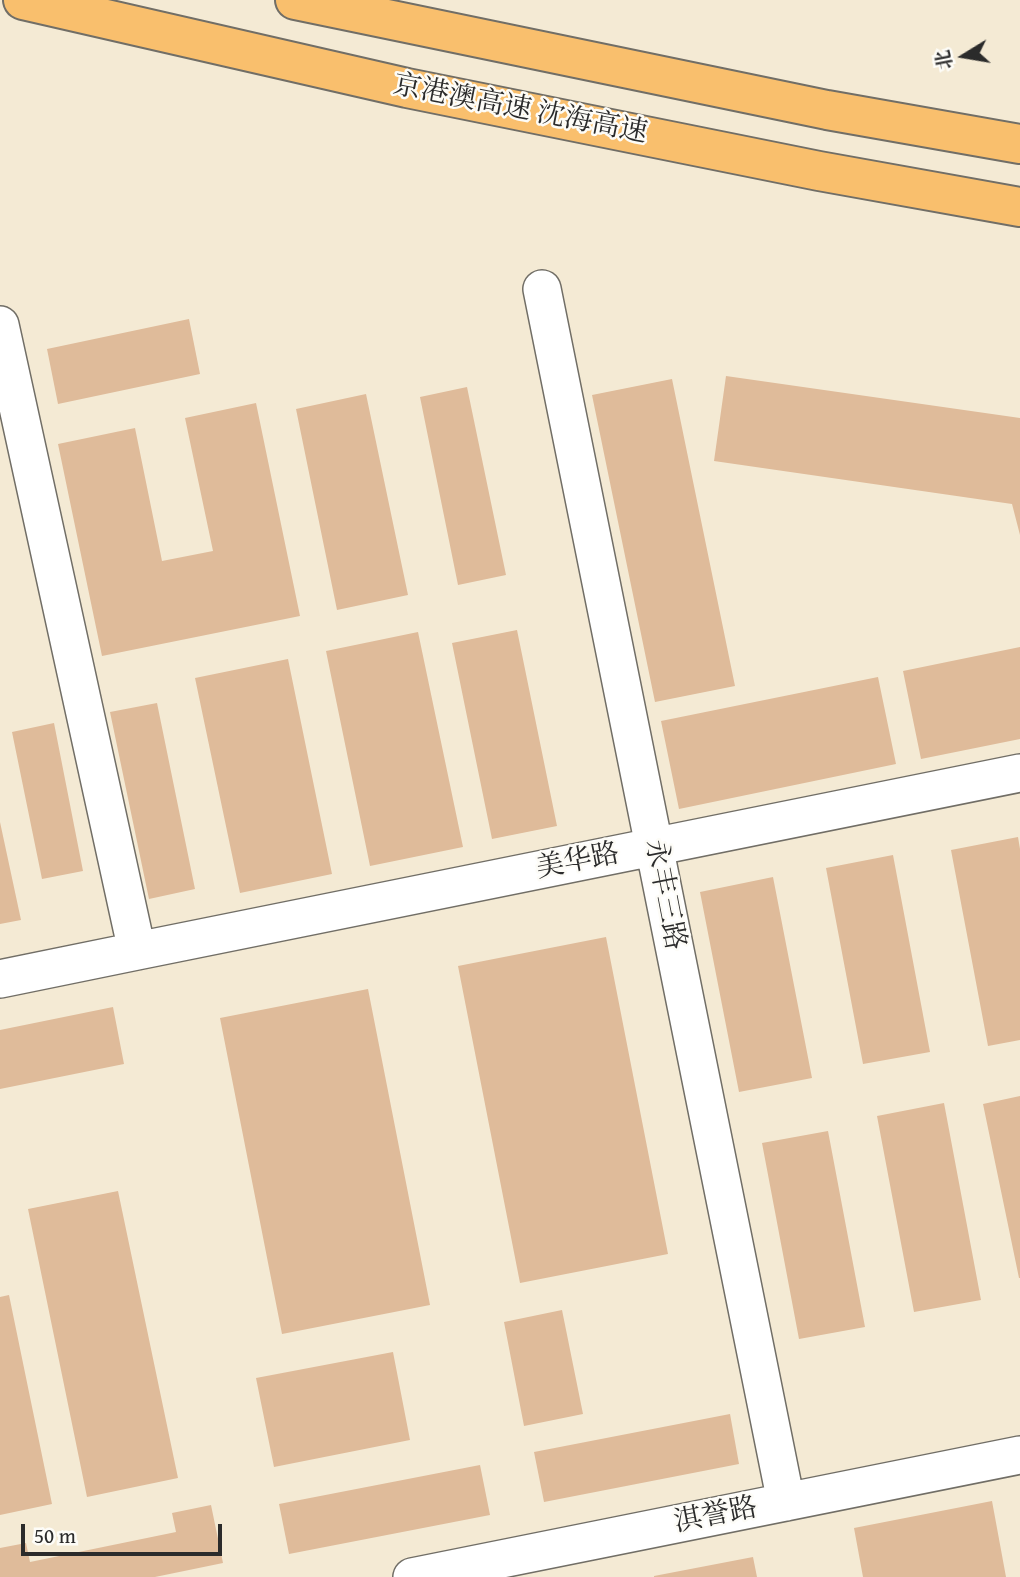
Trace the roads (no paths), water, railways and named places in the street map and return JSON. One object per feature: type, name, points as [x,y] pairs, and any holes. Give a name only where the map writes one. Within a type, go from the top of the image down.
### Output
[{"type":"highway","name":"京港澳高速 沈海高速","points":[[23,0],[407,88],[805,168],[1020,207]]},
{"type":"highway","points":[[295,0],[827,110],[1020,144]]},
{"type":"street","name":"永丰三路","points":[[542,289],[786,1502]]},
{"type":"street","points":[[0,325],[137,951]]},
{"type":"street","name":"美华路","points":[[0,979],[1020,774]]},
{"type":"street","name":"淇誉路","points":[[412,1577],[1020,1455]]}]
